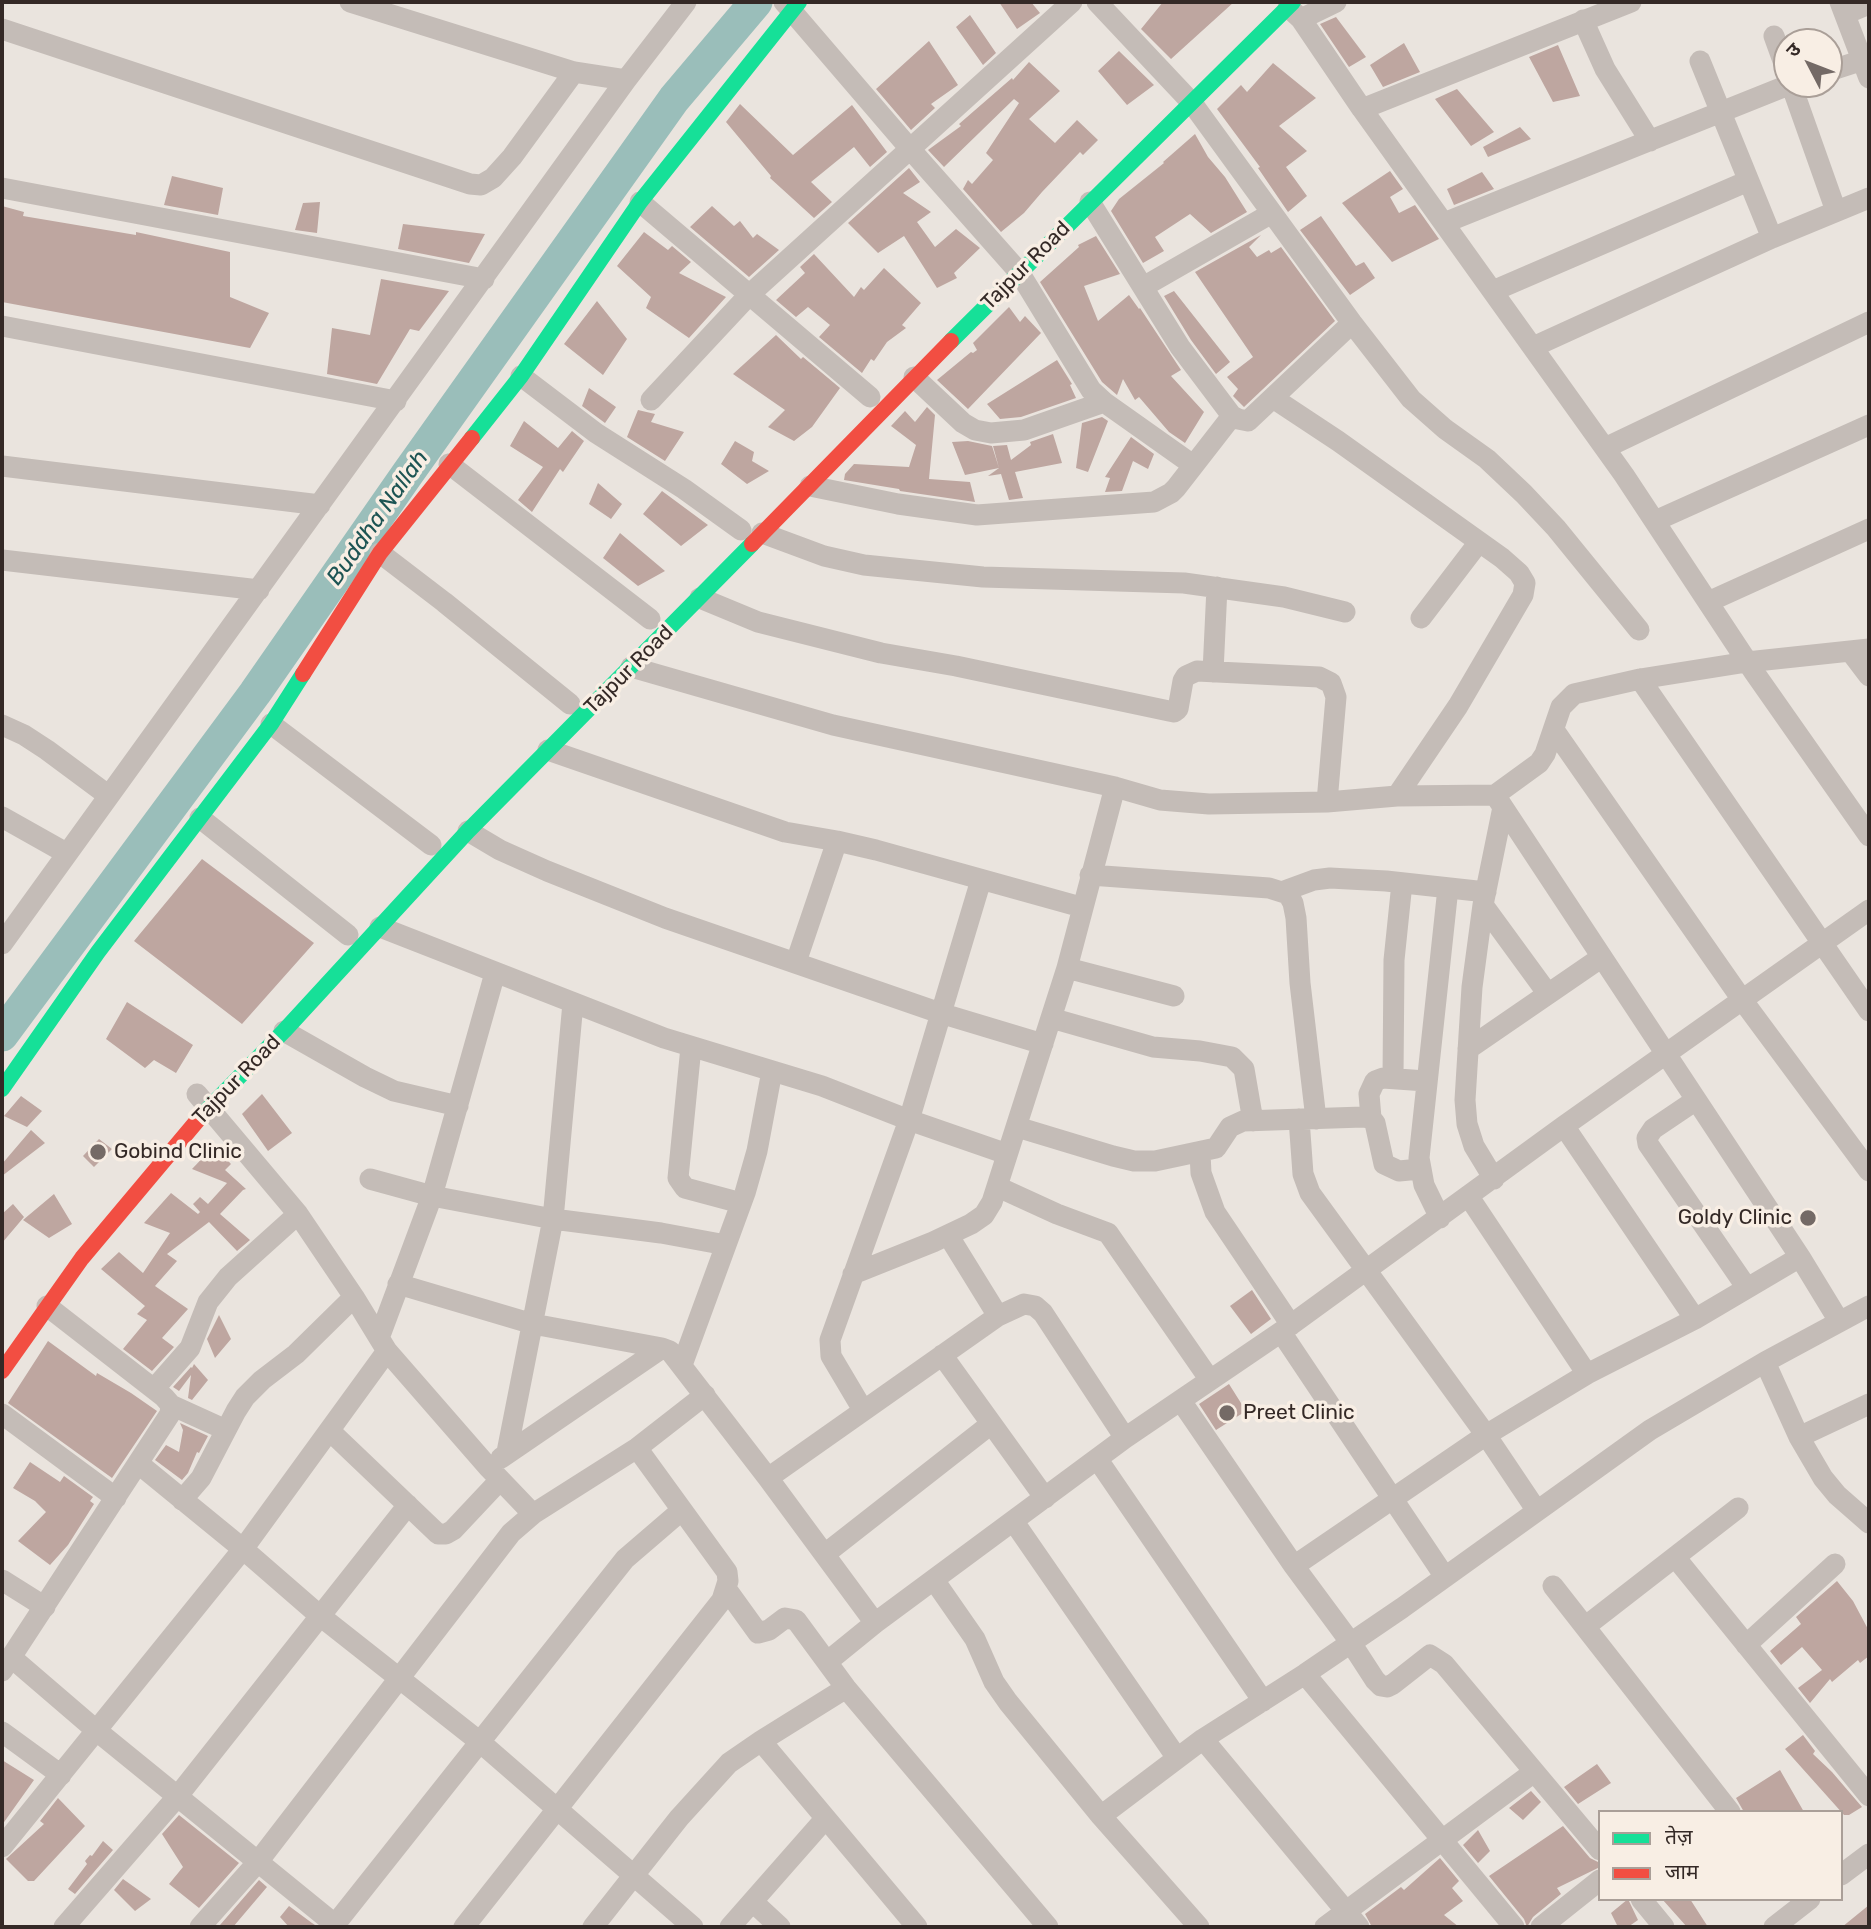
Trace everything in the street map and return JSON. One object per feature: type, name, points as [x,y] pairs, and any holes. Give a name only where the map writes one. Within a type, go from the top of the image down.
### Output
[{"type":"main road","points":[[2,1089],[98,952],[271,724],[380,553],[521,376],[640,202],[790,4]]},
{"type":"main road","name":"Tajpur Road","points":[[2,1371],[200,1098],[284,1031],[468,831],[700,598],[746,531],[810,486],[914,377],[1010,262],[1090,202],[1183,93],[1294,9]]},
{"type":"street","points":[[349,2],[574,72],[626,80]]},
{"type":"street","points":[[2,944],[626,80],[686,2]]},
{"type":"street","points":[[651,400],[750,295],[1072,2]]},
{"type":"street","points":[[1097,2],[1183,93],[1411,399],[1445,429],[1487,459],[1524,494],[1556,528],[1639,630]]},
{"type":"street","points":[[1336,2],[1294,9],[1605,448],[1747,662],[1869,836]]},
{"type":"street","points":[[1363,109],[1631,2]]},
{"type":"street","points":[[790,4],[911,150],[1010,262],[1083,379],[1104,401],[1193,465]]},
{"type":"street","points":[[1843,70],[1866,69],[1843,8],[1869,4]]},
{"type":"street","points":[[1583,20],[1605,69],[1650,141]]},
{"type":"street","points":[[2,29],[470,184],[481,185],[493,178],[512,157],[574,72]]},
{"type":"street","points":[[1700,61],[1772,238]]},
{"type":"street","points":[[1444,223],[1773,91]]},
{"type":"street","points":[[1796,98],[1836,211]]},
{"type":"street","points":[[1493,291],[1748,181]]},
{"type":"street","points":[[2,188],[484,279]]},
{"type":"street","points":[[1533,347],[1772,238],[1869,198]]},
{"type":"street","points":[[640,202],[870,397]]},
{"type":"street","points":[[1090,202],[1180,347],[1232,416],[1244,422],[1352,323]]},
{"type":"street","points":[[1143,287],[1272,213]]},
{"type":"street","points":[[1605,448],[1869,322]]},
{"type":"street","points":[[2,326],[396,401]]},
{"type":"street","points":[[521,376],[596,433],[746,531],[824,556],[863,565],[911,571],[1054,580],[1154,580],[1284,597],[1345,612]]},
{"type":"street","points":[[914,377],[963,423],[975,430],[991,433],[1024,430],[1104,401]]},
{"type":"street","points":[[1273,398],[1338,440],[1479,542],[1519,573],[1525,583],[1523,596],[1458,706],[1397,796]]},
{"type":"street","points":[[810,486],[898,504],[977,515],[1154,502],[1171,493],[1232,416]]},
{"type":"street","points":[[1655,521],[1869,425]]},
{"type":"street","points":[[449,464],[650,619]]},
{"type":"street","points":[[2,466],[320,505]]},
{"type":"street","points":[[1708,602],[1869,529]]},
{"type":"street","points":[[1421,618],[1479,542]]},
{"type":"street","points":[[380,553],[570,703]]},
{"type":"street","points":[[2,560],[259,590]]},
{"type":"street","points":[[1213,672],[1217,587]]},
{"type":"street","points":[[700,598],[758,622],[881,653],[1174,712],[1178,709],[1186,676],[1197,671],[1319,677],[1331,683],[1335,690],[1335,722],[1327,802]]},
{"type":"street","points":[[1493,1179],[1474,1146],[1466,1124],[1472,987],[1499,801],[1539,763],[1562,707],[1574,694],[1640,679],[1747,662],[1860,650],[1869,676]]},
{"type":"street","points":[[631,667],[833,725],[1181,803],[1327,802],[1397,796],[1499,801]]},
{"type":"street","points":[[1640,679],[1869,1011]]},
{"type":"street","points":[[271,724],[430,845]]},
{"type":"street","points":[[2,725],[47,750],[109,796]]},
{"type":"street","points":[[1554,730],[1743,1001],[1867,1161]]},
{"type":"street","points":[[548,750],[785,832],[876,850],[1081,907]]},
{"type":"street","points":[[853,1274],[948,1235],[984,1215],[998,1187],[1067,968],[1081,907],[1115,787]]},
{"type":"street","points":[[1499,801],[1800,1257],[1839,1321]]},
{"type":"street","points":[[2,817],[66,853]]},
{"type":"street","points":[[200,818],[348,935]]},
{"type":"street","points":[[468,831],[500,850],[547,871],[665,918],[940,1013],[1043,1044]]},
{"type":"street","points":[[796,962],[836,841]]},
{"type":"street","points":[[1090,875],[1283,891],[1314,880],[1330,878],[1448,888],[1485,899],[1548,994]]},
{"type":"street","points":[[863,1410],[831,1356],[830,1340],[909,1120],[981,880]]},
{"type":"street","points":[[1393,1078],[1394,960],[1402,883]]},
{"type":"street","points":[[1440,1219],[1420,1170],[1426,1081],[1448,888]]},
{"type":"street","points":[[1283,891],[1293,903],[1296,918],[1308,1119],[1306,1186],[1486,1435],[1537,1511]]},
{"type":"street","points":[[827,1662],[875,1623],[1125,1438],[1286,1329],[1564,1126],[1825,944],[1869,910]]},
{"type":"street","points":[[380,927],[691,1046],[822,1086],[1007,1154]]},
{"type":"street","points":[[1468,1049],[1602,957]]},
{"type":"street","points":[[1067,968],[1174,996]]},
{"type":"street","points":[[2,1847],[243,1549],[330,1431],[383,1345],[398,1284],[432,1196],[495,973]]},
{"type":"street","points":[[330,1431],[438,1534],[446,1534],[459,1525],[507,1452],[553,1219],[573,1003]]},
{"type":"street","points":[[1051,1018],[1153,1047],[1217,1053],[1231,1057],[1244,1069],[1253,1121]]},
{"type":"street","points":[[284,1031],[394,1091],[457,1107]]},
{"type":"street","points":[[691,1046],[678,1178],[685,1188],[741,1203]]},
{"type":"street","points":[[682,1365],[741,1203],[757,1150],[772,1071]]},
{"type":"street","points":[[1420,1170],[1399,1171],[1381,1160],[1377,1130],[1371,1118],[1371,1087],[1380,1079],[1426,1081]]},
{"type":"street","points":[[200,1098],[298,1214],[383,1345],[494,1474],[533,1514]]},
{"type":"street","points":[[1696,1100],[1653,1129],[1647,1138],[1648,1144],[1747,1288]]},
{"type":"street","points":[[1017,1127],[1134,1161],[1155,1161],[1200,1153],[1221,1145],[1226,1133],[1235,1124],[1253,1121],[1371,1118]]},
{"type":"street","points":[[1564,1126],[1695,1319]]},
{"type":"street","points":[[1200,1153],[1201,1173],[1215,1212],[1286,1329],[1445,1577]]},
{"type":"street","points":[[370,1179],[432,1196],[553,1219],[661,1233],[726,1245]]},
{"type":"street","points":[[998,1187],[1057,1214],[1108,1233],[1210,1380]]},
{"type":"street","points":[[1469,1197],[1587,1374]]},
{"type":"street","points":[[154,1389],[190,1348],[208,1302],[228,1277],[298,1214]]},
{"type":"street","points":[[948,1235],[998,1316]]},
{"type":"street","points":[[1294,1566],[1486,1435],[1587,1374],[1695,1319],[1800,1257]]},
{"type":"street","points":[[398,1284],[533,1324],[670,1351],[875,1623]]},
{"type":"street","points":[[182,1500],[201,1478],[236,1411],[253,1388],[296,1354],[354,1297]]},
{"type":"street","points":[[768,1478],[998,1316],[1024,1304],[1035,1306],[1043,1313],[1125,1438]]},
{"type":"street","points":[[47,1306],[171,1405],[226,1430]]},
{"type":"street","points":[[1101,1816],[1203,1739],[1351,1643],[1650,1430],[1765,1362],[1869,1306]]},
{"type":"street","points":[[507,1452],[662,1348]]},
{"type":"street","points":[[942,1355],[1045,1498]]},
{"type":"street","points":[[1765,1362],[1799,1437],[1823,1478],[1868,1521]]},
{"type":"street","points":[[200,1927],[257,1863],[512,1533],[533,1514],[638,1448],[705,1395]]},
{"type":"street","points":[[1181,1401],[1375,1680],[1381,1686],[1394,1684],[1426,1656],[1438,1659],[1598,1848]]},
{"type":"street","points":[[1799,1437],[1869,1404]]},
{"type":"street","points":[[171,1405],[164,1426],[7,1665],[97,1731],[336,1927],[625,1559],[682,1510]]},
{"type":"street","points":[[2,1414],[116,1498]]},
{"type":"street","points":[[825,1554],[991,1424]]},
{"type":"street","points":[[464,1927],[722,1600],[727,1590],[727,1572],[638,1448]]},
{"type":"street","points":[[1098,1460],[1263,1701]]},
{"type":"street","points":[[139,1464],[319,1615],[480,1742],[693,1927]]},
{"type":"street","points":[[65,1927],[177,1797],[408,1505]]},
{"type":"street","points":[[1586,1626],[1738,1508]]},
{"type":"street","points":[[1014,1522],[1177,1758]]},
{"type":"street","points":[[1675,1557],[1869,1796]]},
{"type":"street","points":[[1746,1645],[1835,1564]]},
{"type":"street","points":[[2,1580],[45,1607]]},
{"type":"street","points":[[934,1580],[975,1639],[994,1682],[1101,1816],[1199,1927]]},
{"type":"street","points":[[1553,1586],[1728,1810]]},
{"type":"street","points":[[727,1590],[755,1631],[762,1633],[785,1618],[793,1618],[799,1624],[846,1688],[1048,1927]]},
{"type":"street","points":[[1305,1674],[1514,1927]]},
{"type":"street","points":[[593,1927],[708,1784],[729,1763],[846,1688]]},
{"type":"street","points":[[2,1732],[61,1776]]},
{"type":"street","points":[[1203,1739],[1353,1919]]},
{"type":"street","points":[[761,1741],[917,1927]]},
{"type":"street","points":[[1325,1927],[1353,1919],[1442,1840],[1534,1772]]},
{"type":"street","points":[[730,1927],[825,1819]]},
{"type":"street","points":[[1843,1874],[1869,1854]]},
{"type":"street","points":[[1541,1927],[1598,1882]]},
{"type":"street","points":[[1643,1901],[1664,1927]]},
{"type":"street","points":[[1774,1927],[1803,1901]]},
{"type":"street","points":[[753,1902],[780,1927]]},
{"type":"building","points":[[999,2],[1031,2],[1040,13],[1017,29]]},
{"type":"building","points":[[1163,2],[1234,2],[1171,59],[1141,29]]},
{"type":"building","points":[[970,15],[996,53],[983,65],[956,27]]},
{"type":"building","points":[[1336,17],[1366,57],[1349,67],[1320,24]]},
{"type":"building","points":[[929,41],[958,85],[931,104],[935,108],[911,130],[876,89]]},
{"type":"building","points":[[1404,43],[1420,72],[1383,87],[1370,65]]},
{"type":"building","points":[[1558,45],[1580,96],[1553,102],[1529,57]]},
{"type":"building","points":[[1119,51],[1154,85],[1127,105],[1098,71]]},
{"type":"building","points":[[1029,62],[1060,91],[1029,119],[1055,143],[1077,120],[1098,140],[1083,155],[1080,152],[1024,213],[1001,232],[963,189],[968,180],[972,184],[993,160],[986,153],[1019,103],[1014,99],[944,167],[928,150],[961,126],[959,124],[1012,78],[1013,80]]},
{"type":"building","points":[[1273,63],[1316,98],[1279,126],[1307,151],[1286,167],[1307,196],[1288,212],[1258,168],[1260,167],[1217,109],[1241,85],[1247,92]]},
{"type":"building","points":[[1457,89],[1494,132],[1471,146],[1435,99]]},
{"type":"building","points":[[740,104],[793,155],[852,105],[887,152],[870,167],[854,147],[811,182],[832,202],[814,218],[770,178],[726,122]]},
{"type":"building","points":[[1520,127],[1531,139],[1488,157],[1483,147]]},
{"type":"building","points":[[1195,134],[1247,212],[1211,233],[1190,214],[1155,237],[1164,251],[1143,263],[1111,211],[1119,199]]},
{"type":"building","points":[[909,168],[920,182],[903,193],[931,212],[917,222],[935,247],[956,229],[980,248],[954,273],[957,278],[937,288],[904,236],[878,253],[848,223]]},
{"type":"building","points":[[1390,171],[1403,189],[1390,197],[1399,213],[1415,205],[1439,239],[1392,262],[1342,203]]},
{"type":"building","points":[[1482,172],[1494,189],[1454,205],[1447,189]]},
{"type":"building","points":[[172,176],[223,188],[218,215],[164,205]]},
{"type":"building","points":[[320,202],[317,233],[295,230],[303,203]]},
{"type":"building","points":[[2,206],[24,212],[23,216],[136,235],[136,232],[230,252],[230,297],[269,313],[250,348],[2,302]]},
{"type":"building","points":[[712,206],[734,226],[740,221],[753,238],[757,234],[779,250],[749,277],[690,227]]},
{"type":"building","points":[[1321,216],[1356,266],[1364,262],[1375,278],[1350,295],[1300,230]]},
{"type":"building","points":[[403,224],[485,234],[469,263],[398,249]]},
{"type":"building","points":[[644,232],[668,250],[672,246],[691,262],[679,273],[726,297],[689,338],[646,308],[651,297],[617,266]]},
{"type":"building","points":[[1261,235],[1249,247],[1257,257],[1281,247],[1335,321],[1244,407],[1233,396],[1238,389],[1227,377],[1253,357],[1195,272]]},
{"type":"building","points":[[1096,236],[1120,274],[1084,286],[1098,321],[1129,295],[1140,308],[1181,370],[1171,376],[1204,412],[1185,443],[1169,432],[1139,397],[1135,400],[1123,379],[1117,395],[1102,382],[1040,282],[1079,247],[1078,245]]},
{"type":"building","points":[[814,254],[854,297],[861,287],[864,290],[884,268],[921,303],[902,325],[906,328],[887,342],[862,373],[819,337],[830,325],[808,307],[796,317],[776,300],[805,273],[800,267]]},
{"type":"building","points":[[381,279],[449,291],[419,331],[410,329],[377,384],[327,374],[332,328],[370,335]]},
{"type":"building","points":[[1174,291],[1230,362],[1216,374],[1164,296]]},
{"type":"building","points":[[597,301],[627,339],[603,375],[564,344]]},
{"type":"building","points":[[1009,307],[1020,322],[1025,316],[1041,333],[968,409],[937,380],[977,350],[973,343]]},
{"type":"building","points":[[776,335],[801,359],[803,357],[840,388],[812,427],[794,441],[768,427],[785,410],[733,374]]},
{"type":"building","points":[[1057,360],[1072,384],[1070,385],[1076,398],[1021,417],[1000,419],[987,404]]},
{"type":"building","points":[[589,388],[616,407],[605,423],[582,406]]},
{"type":"building","points":[[927,407],[935,415],[929,479],[970,482],[975,502],[844,480],[845,474],[854,464],[909,467],[916,445],[891,426],[905,411],[915,422]]},
{"type":"building","points":[[638,410],[655,414],[651,422],[684,432],[665,461],[627,437]]},
{"type":"building","points":[[1102,417],[1108,421],[1088,472],[1076,468],[1082,423]]},
{"type":"building","points":[[524,421],[558,448],[572,431],[584,441],[563,472],[560,469],[532,512],[518,500],[543,467],[510,446]]},
{"type":"building","points":[[1053,434],[1062,463],[1015,472],[1023,498],[1009,500],[1001,474],[988,476],[999,468],[993,446],[1007,445],[1011,460],[1031,445],[1030,442]]},
{"type":"building","points":[[1131,437],[1154,454],[1148,469],[1133,461],[1122,491],[1105,492],[1110,478],[1105,477]]},
{"type":"building","points":[[735,441],[754,452],[752,461],[769,471],[747,484],[721,464]]},
{"type":"building","points":[[968,441],[992,446],[999,468],[965,475],[952,442]]},
{"type":"building","points":[[598,483],[622,504],[611,519],[589,504]]},
{"type":"building","points":[[662,491],[708,525],[681,546],[643,514]]},
{"type":"building","points":[[620,533],[665,571],[638,586],[603,558]]},
{"type":"building","points":[[202,859],[314,943],[242,1024],[134,941]]},
{"type":"building","points":[[127,1002],[193,1045],[176,1073],[154,1060],[145,1068],[106,1039]]},
{"type":"building","points":[[262,1094],[292,1133],[268,1151],[242,1114]]},
{"type":"building","points":[[21,1096],[42,1111],[27,1127],[4,1116]]},
{"type":"building","points":[[31,1130],[45,1143],[2,1176],[2,1164]]},
{"type":"building","points":[[99,1139],[112,1149],[94,1167],[83,1156]]},
{"type":"building","points":[[214,1146],[231,1164],[225,1170],[246,1189],[220,1214],[250,1240],[237,1251],[209,1222],[167,1254],[177,1261],[155,1286],[188,1309],[162,1338],[174,1347],[152,1371],[123,1349],[147,1320],[137,1314],[145,1306],[101,1269],[119,1252],[143,1273],[170,1233],[144,1223],[171,1193],[198,1214],[200,1212],[193,1204],[200,1197],[208,1204],[227,1183],[192,1169]]},
{"type":"building","points":[[54,1194],[72,1224],[49,1238],[23,1220]]},
{"type":"building","points":[[13,1204],[24,1217],[2,1243],[2,1214]]},
{"type":"building","points":[[1252,1290],[1271,1319],[1251,1334],[1230,1306]]},
{"type":"building","points":[[219,1315],[231,1339],[215,1358],[207,1339]]},
{"type":"building","points":[[48,1341],[96,1376],[97,1373],[157,1411],[112,1478],[8,1403]]},
{"type":"building","points":[[194,1364],[208,1380],[192,1400],[188,1398],[191,1375],[179,1391],[173,1387]]},
{"type":"building","points":[[1229,1384],[1246,1411],[1216,1430],[1199,1404]]},
{"type":"building","points":[[180,1423],[208,1436],[182,1480],[155,1460],[166,1445],[179,1452],[183,1430]]},
{"type":"building","points":[[30,1462],[60,1482],[64,1476],[93,1497],[90,1501],[94,1504],[68,1545],[50,1565],[18,1541],[46,1512],[35,1501],[13,1488]]},
{"type":"building","points":[[1837,1581],[1853,1601],[1869,1631],[1869,1656],[1860,1663],[1858,1660],[1832,1682],[1830,1679],[1810,1703],[1798,1688],[1822,1670],[1802,1647],[1781,1665],[1770,1651],[1801,1624],[1796,1617]]},
{"type":"building","points":[[1803,1735],[1815,1751],[1813,1754],[1862,1807],[1844,1815],[1843,1810],[1840,1810],[1785,1749]]},
{"type":"building","points":[[2,1760],[34,1780],[2,1825]]},
{"type":"building","points":[[1597,1764],[1611,1783],[1578,1804],[1564,1787]]},
{"type":"building","points":[[1780,1770],[1803,1810],[1743,1810],[1736,1798]]},
{"type":"building","points":[[1531,1791],[1541,1802],[1523,1820],[1509,1808]]},
{"type":"building","points":[[58,1798],[85,1826],[34,1881],[28,1881],[6,1859],[44,1824],[40,1821]]},
{"type":"building","points":[[179,1815],[239,1863],[199,1908],[169,1884],[183,1867],[162,1834]]},
{"type":"building","points":[[1563,1826],[1590,1858],[1598,1862],[1598,1868],[1557,1888],[1561,1894],[1533,1917],[1527,1927],[1524,1919],[1489,1876]]},
{"type":"building","points":[[1478,1830],[1490,1851],[1478,1863],[1463,1845]]},
{"type":"building","points":[[103,1841],[113,1850],[75,1894],[68,1889],[87,1864],[85,1861]]},
{"type":"building","points":[[1440,1858],[1459,1881],[1452,1888],[1463,1901],[1444,1915],[1459,1927],[1372,1927],[1365,1914],[1401,1887],[1404,1890]]},
{"type":"building","points":[[123,1879],[151,1899],[135,1911],[114,1890]]},
{"type":"building","points":[[259,1880],[267,1887],[233,1927],[220,1925]]},
{"type":"building","points":[[1629,1901],[1638,1920],[1628,1927],[1618,1927],[1611,1913]]},
{"type":"building","points":[[1664,1901],[1691,1901],[1708,1927],[1687,1927]]},
{"type":"building","points":[[1869,1905],[1869,1927],[1842,1927]]},
{"type":"building","points":[[289,1906],[318,1927],[289,1927],[280,1917]]},
{"type":"waterway","name":"Buddha Nallah","points":[[2,1035],[255,693],[674,99],[756,2]]},
{"type":"traffic: fast","points":[[472,438],[521,376],[640,202],[799,2]]},
{"type":"traffic: fast","points":[[951,341],[1293,2]]},
{"type":"traffic: fast","points":[[202,1115],[284,1031],[468,831],[752,544]]},
{"type":"traffic: fast","points":[[2,1089],[98,952],[271,724],[303,674]]},
{"type":"traffic: jam","points":[[752,544],[951,341]]},
{"type":"traffic: jam","points":[[303,674],[380,553],[472,438]]},
{"type":"traffic: jam","points":[[2,1371],[82,1258],[202,1115]]},
{"type":"place","name":"Gobind Clinic","points":[[98,1152]]},
{"type":"place","name":"Goldy Clinic","points":[[1808,1218]]},
{"type":"place","name":"Preet Clinic","points":[[1227,1413]]}]
